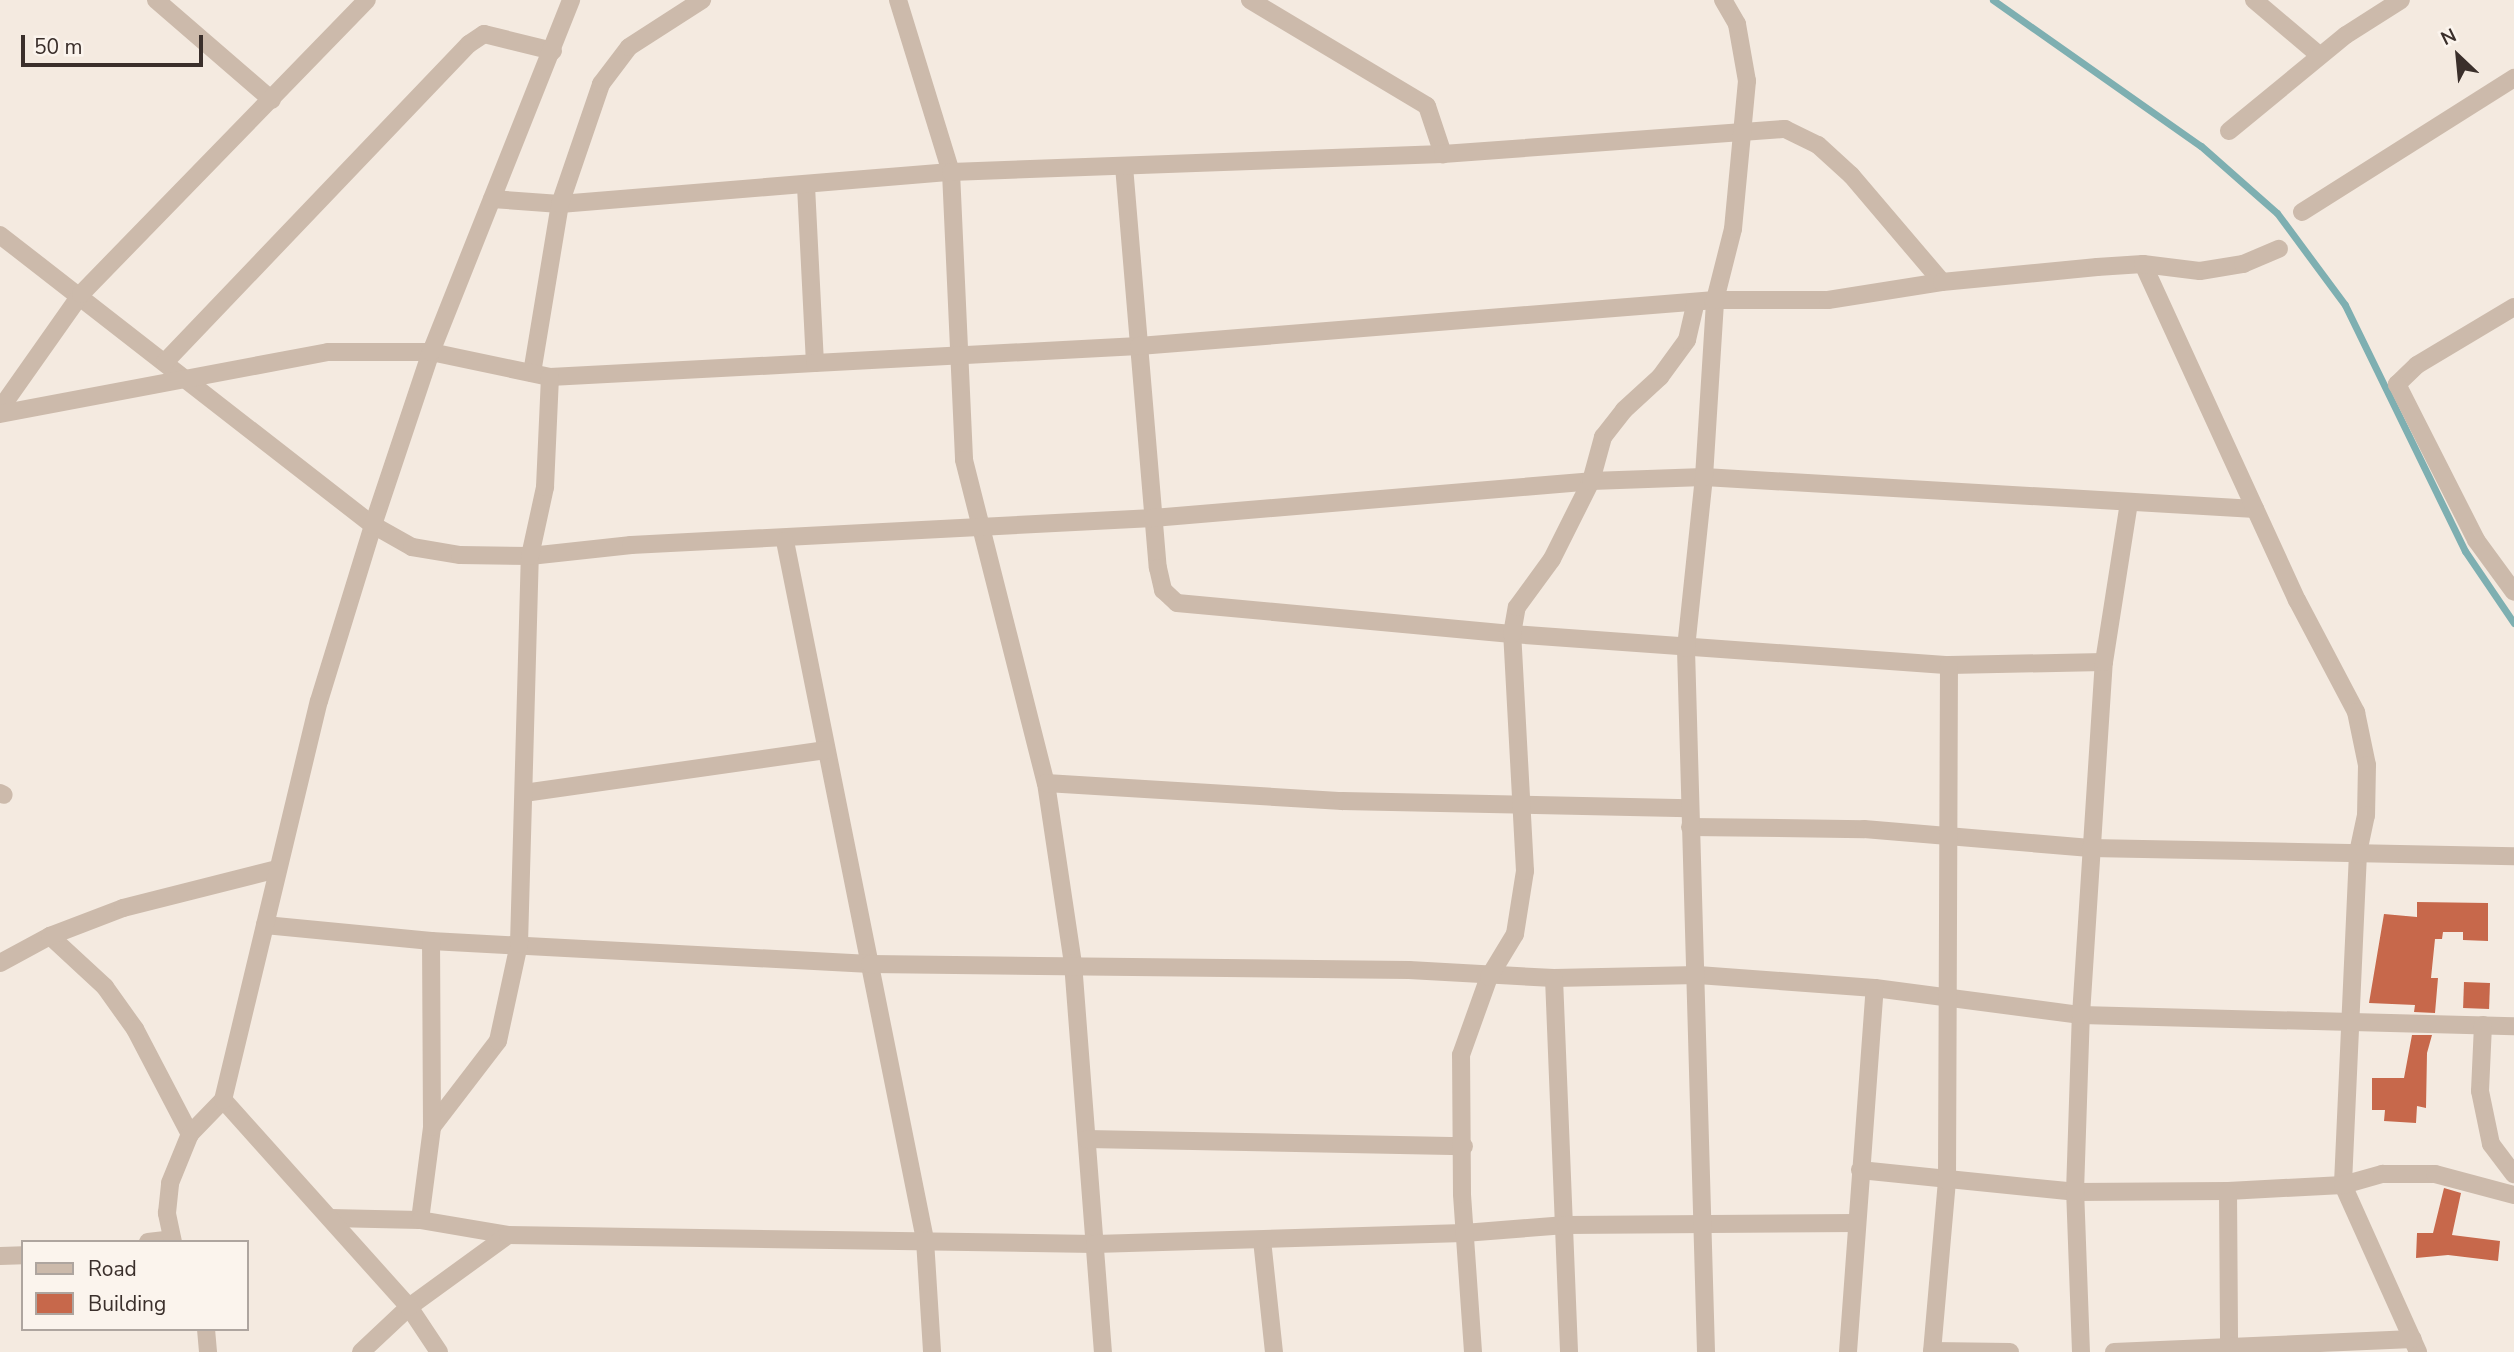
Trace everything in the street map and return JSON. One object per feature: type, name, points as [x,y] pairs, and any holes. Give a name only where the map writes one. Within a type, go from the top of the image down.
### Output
[{"type":"street","points":[[156,0],[272,100]]},
{"type":"street","points":[[0,412],[81,295],[367,0]]},
{"type":"street","points":[[172,1240],[170,1183],[190,1134],[223,1100],[319,701],[373,525],[431,352],[553,51],[571,0]]},
{"type":"street","points":[[432,1127],[498,1041],[519,944],[530,556],[545,486],[541,375],[560,204],[601,84],[612,64],[629,47],[702,0]]},
{"type":"street","points":[[898,0],[951,172],[962,354],[964,460],[978,528],[1046,783],[1073,963],[1103,1352]]},
{"type":"street","points":[[1250,0],[1427,106],[1443,154]]},
{"type":"street","points":[[1706,1352],[1698,975],[1690,818],[1686,648],[1704,477],[1715,300],[1733,229],[1747,81],[1737,24],[1723,0]]},
{"type":"street","points":[[2254,0],[2319,55]]},
{"type":"street","points":[[2229,131],[2319,55],[2402,0]]},
{"type":"street","points":[[165,362],[469,44],[484,34],[553,51]]},
{"type":"street","points":[[2302,212],[2514,78]]},
{"type":"street","points":[[492,199],[560,204],[806,186],[951,172],[1443,154],[1785,129],[1818,145],[1852,175],[1942,282]]},
{"type":"street","points":[[1124,166],[1153,518],[1163,590],[1177,603],[1686,648],[1949,665],[2104,662]]},
{"type":"street","points":[[806,186],[815,363]]},
{"type":"street","points":[[3,240],[81,295],[373,525],[412,547],[460,555],[530,556],[631,545],[785,541],[1153,518],[1591,481],[1704,477],[2255,509]]},
{"type":"street","points":[[0,412],[328,352],[431,352],[541,375],[1139,346],[1715,300],[1828,300],[1942,282],[2143,264],[2200,271],[2243,264],[2279,249]]},
{"type":"street","points":[[2114,1352],[2415,1346],[2343,1185],[2358,853],[2366,815],[2367,765],[2356,712],[2255,509],[2143,264]]},
{"type":"street","points":[[1473,1352],[1464,1233],[1461,1055],[1489,977],[1515,934],[1525,872],[1524,804],[1512,634],[1517,607],[1552,559],[1591,481],[1603,437],[1624,410],[1660,377],[1687,340],[1696,302]]},
{"type":"street","points":[[2514,307],[2417,365],[2397,384],[2476,540],[2514,592]]},
{"type":"street","points":[[2081,1352],[2075,1192],[2090,848],[2104,662],[2129,502]]},
{"type":"street","points":[[785,541],[925,1240],[932,1352]]},
{"type":"street","points":[[1949,665],[1945,833],[1947,1181],[1932,1351],[2010,1352]]},
{"type":"street","points":[[524,793],[826,750]]},
{"type":"street","points":[[1046,783],[1342,801],[1524,804],[1690,818],[1945,833],[2090,848],[2514,856]]},
{"type":"street","points":[[0,963],[50,936],[123,908],[277,869]]},
{"type":"street","points":[[265,925],[431,941],[870,964],[1073,963],[1409,970],[1489,977],[1554,978],[1698,975],[1875,988],[2081,1015],[2514,1026]]},
{"type":"street","points":[[50,936],[105,987],[135,1029],[190,1134]]},
{"type":"street","points":[[420,1220],[432,1127],[431,941]]},
{"type":"street","points":[[1554,978],[1569,1352]]},
{"type":"street","points":[[1848,1352],[1875,988]]},
{"type":"street","points":[[2483,1025],[2480,1091],[2491,1144],[2514,1174]]},
{"type":"street","points":[[223,1100],[409,1307],[439,1352]]},
{"type":"street","points":[[1087,1139],[1464,1146]]},
{"type":"street","points":[[1860,1170],[2075,1192],[2228,1191],[2343,1185],[2382,1174],[2435,1174],[2514,1195]]},
{"type":"street","points":[[2228,1191],[2229,1350]]},
{"type":"street","points":[[330,1218],[420,1220],[508,1235],[1095,1244],[1464,1233],[1566,1225],[1856,1223]]},
{"type":"street","points":[[361,1352],[409,1307],[508,1235]]},
{"type":"street","points":[[1262,1240],[1274,1352]]},
{"type":"street","points":[[0,1256],[21,1255]]},
{"type":"street","points":[[206,1331],[208,1352]]},
{"type":"building","points":[[2417,902],[2488,903],[2488,941],[2463,940],[2463,932],[2443,932],[2442,939],[2435,939],[2431,978],[2438,978],[2435,1013],[2414,1012],[2415,1005],[2369,1003],[2384,914],[2417,917]]},
{"type":"building","points":[[2464,982],[2490,983],[2489,1009],[2463,1008]]},
{"type":"building","points":[[2412,1035],[2432,1035],[2427,1053],[2426,1108],[2417,1106],[2416,1123],[2384,1121],[2385,1110],[2372,1110],[2372,1078],[2404,1078]]},
{"type":"building","points":[[2444,1188],[2461,1193],[2452,1235],[2500,1241],[2498,1261],[2448,1255],[2416,1258],[2417,1233],[2433,1233]]},
{"type":"waterway","points":[[1993,0],[2201,146],[2277,213],[2345,305],[2465,551],[2514,623]]}]
